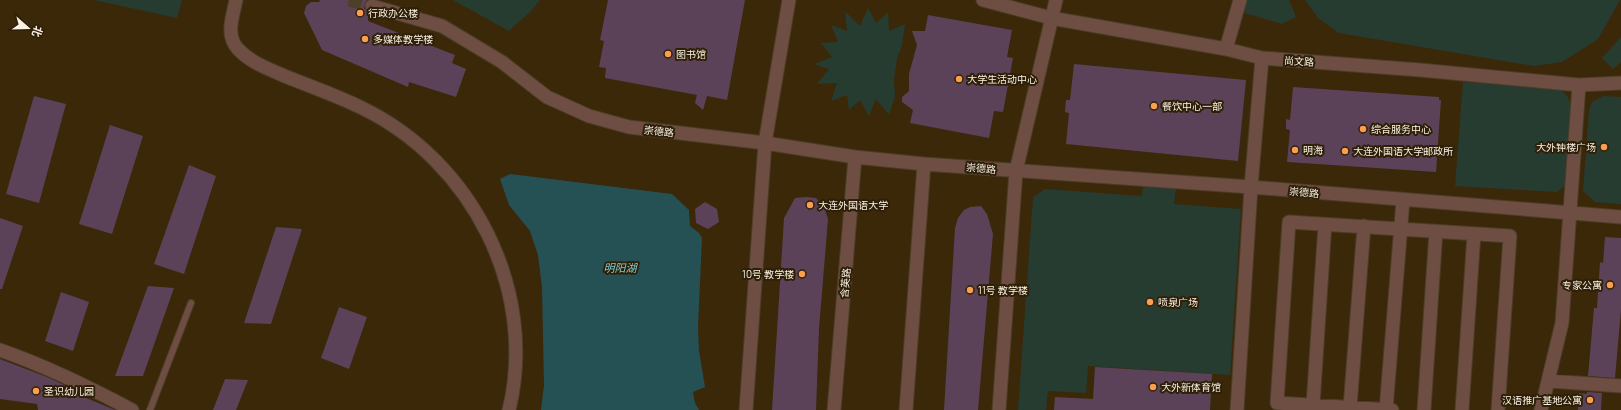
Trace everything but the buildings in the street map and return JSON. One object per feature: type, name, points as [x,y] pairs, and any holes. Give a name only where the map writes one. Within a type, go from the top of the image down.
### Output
[{"type":"street","points":[[236,0],[230,30],[236,48],[256,63],[363,108],[420,144],[453,178],[474,206],[507,281],[514,322],[516,356],[513,394],[510,410]]},
{"type":"street","points":[[746,410],[765,143],[789,0]]},
{"type":"street","name":"尚文路","points":[[983,0],[1051,18],[1226,49],[1262,58],[1420,70],[1579,85],[1621,83]]},
{"type":"street","points":[[999,410],[1016,171],[1056,0]]},
{"type":"street","points":[[1226,49],[1240,0]]},
{"type":"street","name":"崇德路","points":[[372,6],[442,26],[502,62],[547,97],[589,116],[629,127],[765,143],[855,157],[924,164],[1251,187],[1569,214],[1621,217]]},
{"type":"street","points":[[1237,410],[1251,187],[1262,58]]},
{"type":"street","points":[[1541,410],[1549,382],[1562,323],[1579,85]]},
{"type":"street","name":"含英路","points":[[834,410],[855,157]]},
{"type":"street","points":[[906,410],[924,164]]},
{"type":"street","points":[[1386,410],[1403,200]]},
{"type":"street","points":[[1392,410],[1277,402],[1289,222],[1510,236],[1498,410]]},
{"type":"street","points":[[1313,405],[1326,224]]},
{"type":"street","points":[[1350,407],[1364,226]]},
{"type":"street","points":[[1424,410],[1436,231]]},
{"type":"street","points":[[1462,410],[1474,234]]},
{"type":"street","points":[[0,350],[31,361],[82,383],[132,410]]},
{"type":"street","points":[[1549,382],[1621,386]]},
{"type":"lane","points":[[150,410],[191,304]]},
{"type":"shaded area","name":"大连外国语大学","points":[[0,0],[1621,0],[1621,410],[0,410]]},
{"type":"green space","points":[[94,0],[182,0],[177,18]]},
{"type":"green space","points":[[453,0],[540,0],[531,11],[509,31]]},
{"type":"green space","points":[[1245,0],[1289,0],[1296,17],[1282,24],[1241,12]]},
{"type":"green space","points":[[1305,0],[1620,0],[1598,39],[1562,62],[1534,66],[1339,33],[1318,18]]},
{"type":"green space","points":[[868,8],[876,23],[888,12],[889,31],[905,24],[902,46],[897,58],[894,80],[895,96],[889,115],[876,99],[869,116],[860,100],[849,110],[847,95],[831,101],[837,83],[817,84],[829,69],[814,64],[832,57],[821,43],[838,42],[831,25],[847,31],[845,11],[860,26]]},
{"type":"green space","points":[[1621,37],[1621,62],[1613,69],[1602,58]]},
{"type":"green space","points":[[1463,82],[1554,87],[1566,94],[1571,107],[1566,185],[1557,192],[1455,186]]},
{"type":"green space","name":"大外钟楼广场","points":[[1603,96],[1621,97],[1621,204],[1595,202],[1583,191],[1589,110],[1592,102]]},
{"type":"green space","points":[[1143,185],[1176,187],[1174,204],[1241,209],[1230,375],[1088,366],[1086,393],[1048,391],[1046,410],[1018,410],[1033,197],[1045,189],[1142,196]]},
{"type":"water","name":"明阳湖","points":[[510,174],[672,194],[689,210],[690,226],[699,233],[702,238],[698,327],[699,351],[705,387],[693,392],[695,403],[699,410],[541,410],[544,385],[542,287],[538,255],[530,231],[509,205],[500,179]]},
{"type":"tunnel","points":[[349,0],[372,6]]},
{"type":"place","name":"行政办公楼","points":[[360,13]]},
{"type":"place","name":"多媒体教学楼","points":[[365,39]]},
{"type":"place","name":"图书馆","points":[[668,54]]},
{"type":"place","name":"大学生活动中心","points":[[959,79]]},
{"type":"place","name":"餐饮中心一部","points":[[1154,106]]},
{"type":"place","name":"综合服务中心","points":[[1363,129]]},
{"type":"place","name":"大外钟楼广场","points":[[1604,147]]},
{"type":"place","name":"明海","points":[[1295,150]]},
{"type":"place","name":"大连外国语大学邮政所","points":[[1345,151]]},
{"type":"place","name":"大连外国语大学","points":[[810,205]]},
{"type":"place","name":"10号 教学楼","points":[[802,274]]},
{"type":"place","name":"专家公寓","points":[[1610,285]]},
{"type":"place","name":"11号 教学楼","points":[[970,290]]},
{"type":"place","name":"喷泉广场","points":[[1150,302]]},
{"type":"place","name":"大外新体育馆","points":[[1153,387]]},
{"type":"place","name":"圣识幼儿园","points":[[36,391]]},
{"type":"place","name":"汉语推广基地公寓","points":[[1590,400]]}]
